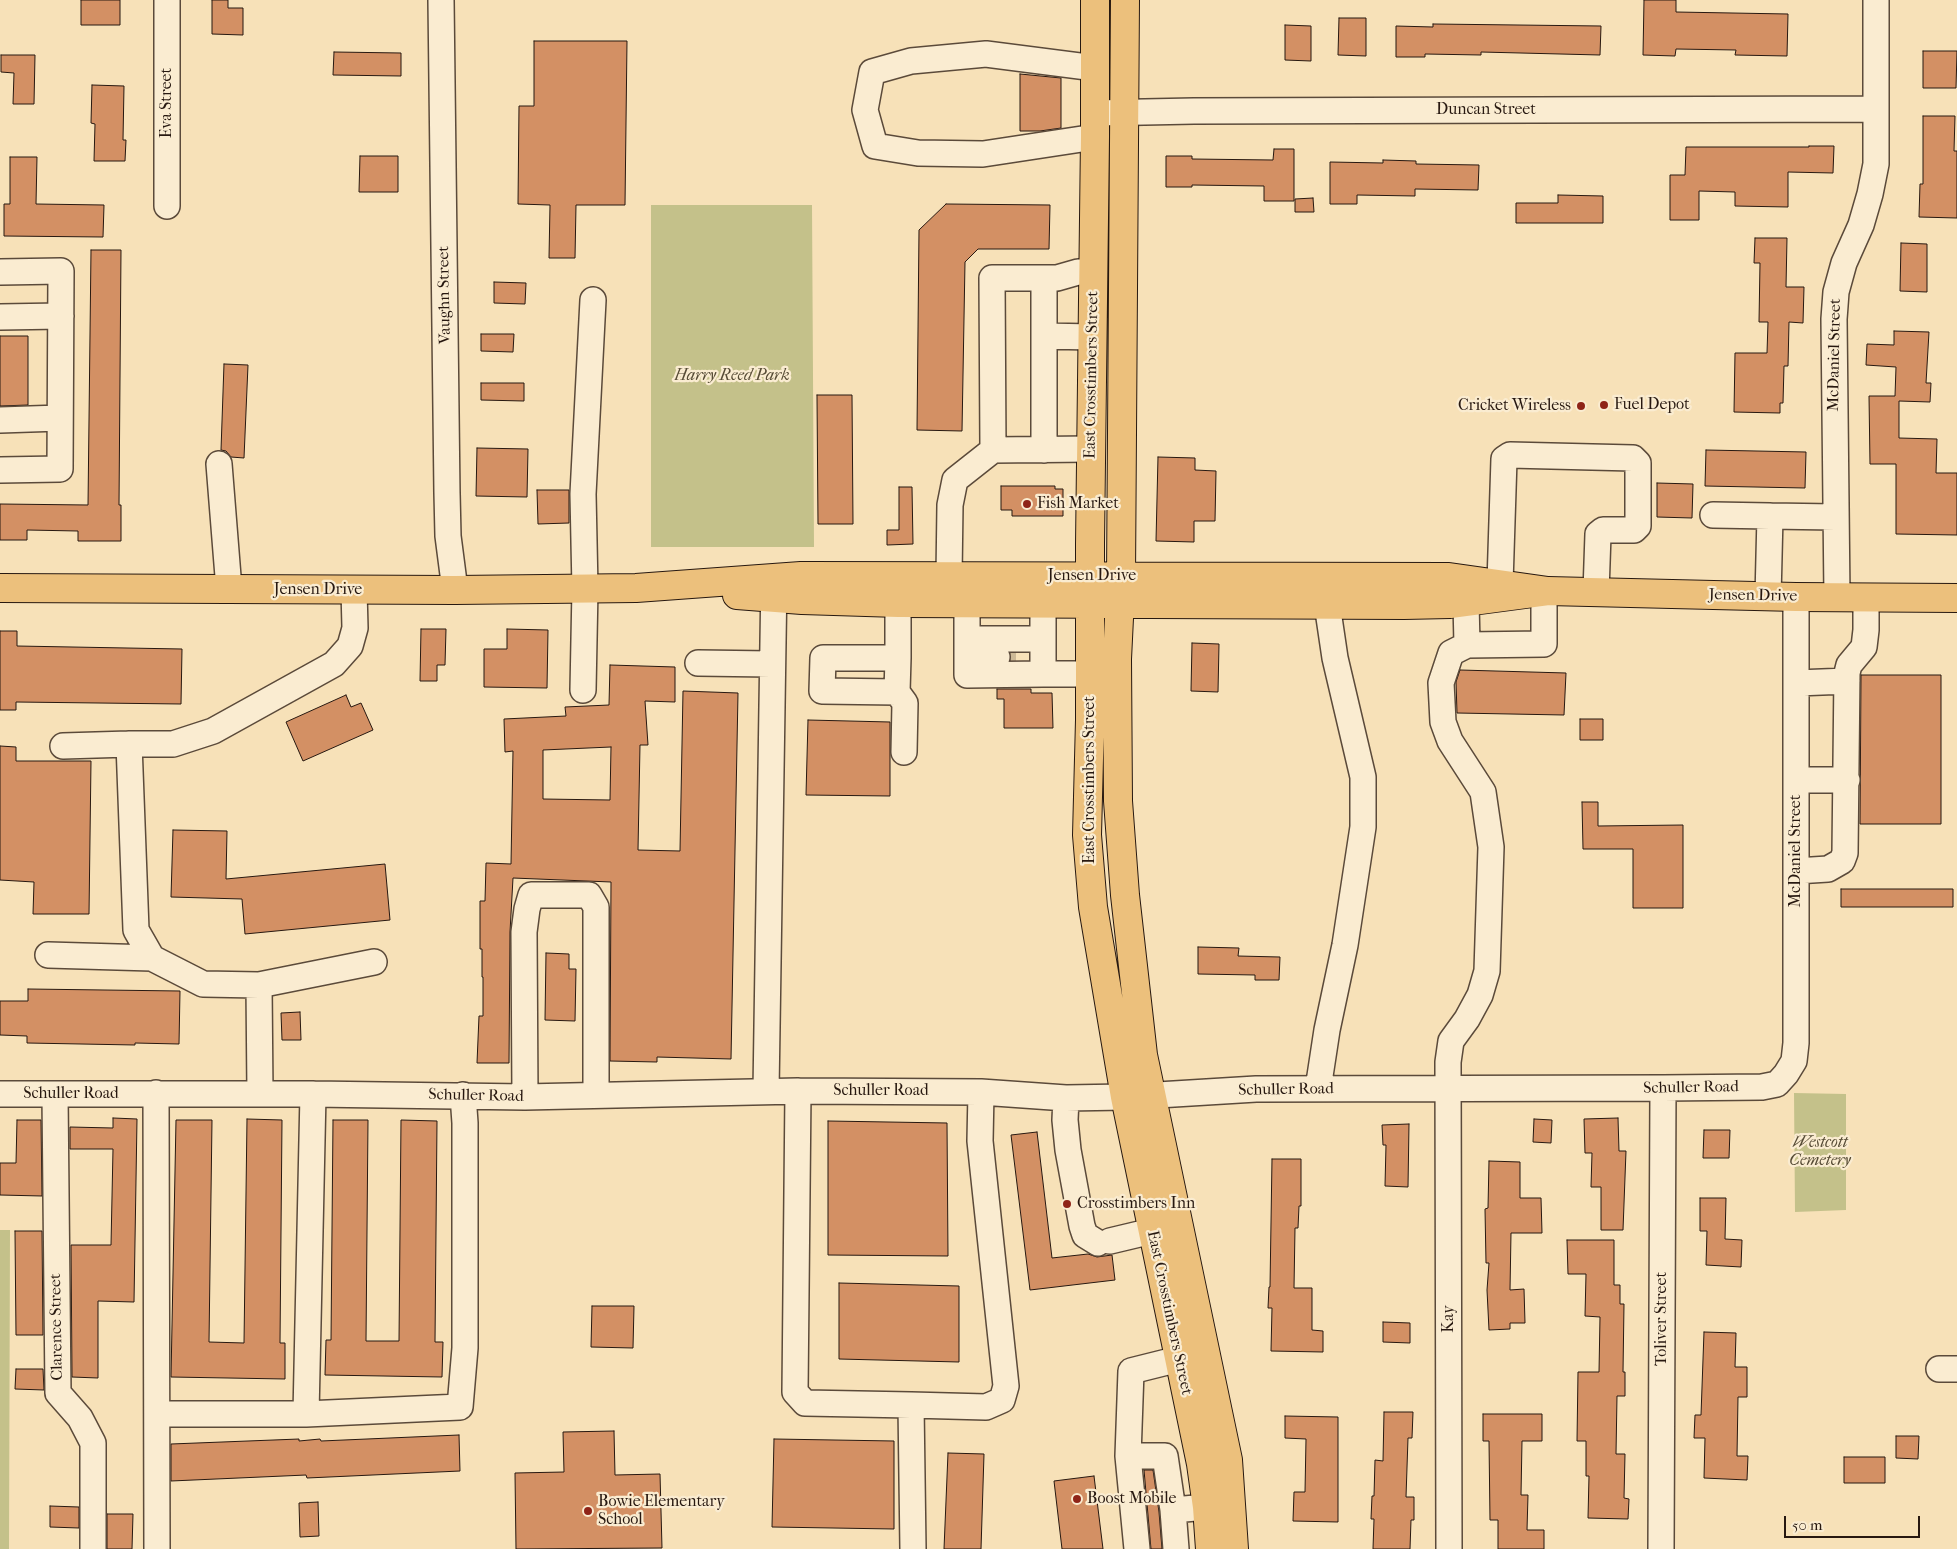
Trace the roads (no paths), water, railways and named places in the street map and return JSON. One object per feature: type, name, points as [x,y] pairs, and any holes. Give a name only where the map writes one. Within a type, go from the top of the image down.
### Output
[{"type":"main road","name":"East Crosstimbers Street","points":[[1094,0],[1094,272],[1088,835],[1092,899],[1138,1096],[1205,1351],[1228,1460],[1234,1549]]},
{"type":"main road","name":"East Crosstimbers Street","points":[[1125,0],[1121,576],[1117,659],[1118,801],[1126,902],[1142,1047],[1138,1096],[1152,1231],[1201,1464],[1210,1549]]},
{"type":"main road","points":[[1094,272],[1124,272]]},
{"type":"main road","name":"Jensen Drive","points":[[773,588],[801,576],[1449,576],[1546,591],[1837,598],[1957,598]]},
{"type":"main road","points":[[1404,576],[1404,605]]},
{"type":"main road","name":"Jensen Drive","points":[[0,588],[354,590],[773,588],[898,603],[1404,605],[1450,604],[1546,591]]},
{"type":"main road","points":[[1092,899],[1126,902]]},
{"type":"main road","points":[[1179,1359],[1205,1351]]},
{"type":"street","name":"Eva Street","points":[[167,0],[167,206]]},
{"type":"street","name":"Vaughn Street","points":[[441,0],[448,536],[455,590]]},
{"type":"street","name":"McDaniel Street","points":[[1837,598],[1834,319],[1836,292],[1844,263],[1860,225],[1870,194],[1876,164],[1876,0]]},
{"type":"street","name":"Duncan Street","points":[[1095,68],[986,54],[911,61],[872,72],[865,110],[875,146],[918,153],[983,154],[1095,125],[1125,112],[1876,109]]},
{"type":"street","points":[[0,272],[61,271],[60,469],[0,470]]},
{"type":"street","points":[[993,450],[992,278],[1057,278],[1078,272],[1094,272]]},
{"type":"street","points":[[1044,278],[1044,450]]},
{"type":"street","points":[[583,690],[584,494],[593,300]]},
{"type":"street","points":[[0,317],[61,316]]},
{"type":"street","points":[[1044,336],[1093,337]]},
{"type":"street","points":[[0,420],[60,418]]},
{"type":"street","points":[[949,576],[950,505],[955,480],[993,450],[1091,449]]},
{"type":"street","points":[[1500,583],[1504,459],[1510,455],[1633,458],[1638,463],[1638,526],[1634,530],[1603,530],[1598,534],[1596,592]]},
{"type":"street","points":[[219,464],[229,589]]},
{"type":"street","points":[[1713,515],[1835,516]]},
{"type":"street","points":[[1768,596],[1770,516]]},
{"type":"street","points":[[766,1091],[773,588]]},
{"type":"street","points":[[63,746],[173,744],[213,731],[334,664],[350,646],[355,628],[354,590]]},
{"type":"street","points":[[1466,602],[1467,645],[1544,644],[1546,591]]},
{"type":"street","name":"McDaniel Street","points":[[1762,1087],[1776,1084],[1786,1074],[1794,1060],[1796,1043],[1796,597]]},
{"type":"street","points":[[1796,871],[1828,869],[1842,861],[1846,844],[1847,682],[1849,665],[1864,647],[1866,598]]},
{"type":"street","points":[[898,603],[897,692],[905,703],[904,752]]},
{"type":"street","points":[[967,603],[967,675],[1043,656]]},
{"type":"street","points":[[1043,603],[1043,656]]},
{"type":"street","points":[[1318,1089],[1327,1030],[1345,945],[1363,827],[1363,777],[1335,658],[1327,604]]},
{"type":"street","name":"Kay","points":[[1449,1549],[1448,1062],[1451,1041],[1467,1019],[1480,995],[1487,971],[1491,847],[1483,792],[1450,741],[1443,722],[1441,683],[1451,653],[1467,645]]},
{"type":"street","points":[[967,648],[1043,656],[1090,674]]},
{"type":"street","points":[[967,648],[1007,657],[1043,656]]},
{"type":"street","points":[[897,692],[822,692],[822,683],[823,658],[898,658]]},
{"type":"street","points":[[698,663],[771,664]]},
{"type":"street","points":[[1796,683],[1847,682]]},
{"type":"street","points":[[129,744],[136,930],[152,958]]},
{"type":"street","points":[[1796,780],[1847,780]]},
{"type":"street","points":[[525,1097],[524,932],[531,895],[589,896],[596,907],[596,1095]]},
{"type":"street","points":[[48,955],[152,958],[203,984],[259,985],[374,962]]},
{"type":"street","points":[[259,985],[260,1094]]},
{"type":"street","name":"Schuller Road","points":[[0,1094],[156,1093],[525,1097],[798,1091],[981,1092],[1066,1098],[1256,1089],[1448,1090],[1762,1087]]},
{"type":"street","name":"Toliver Street","points":[[1661,1549],[1663,1088]]},
{"type":"street","points":[[798,1091],[795,1392],[805,1403],[986,1408],[1002,1400],[1006,1386],[981,1158],[981,1092]]},
{"type":"street","points":[[156,1093],[157,1549]]},
{"type":"street","name":"Clarence Street","points":[[55,1094],[58,1393],[80,1418],[93,1443],[93,1549]]},
{"type":"street","points":[[306,1414],[313,1094]]},
{"type":"street","points":[[157,1414],[306,1414],[460,1407],[465,1348],[465,1123],[463,1095]]},
{"type":"street","points":[[1066,1098],[1065,1120],[1068,1150],[1085,1236],[1104,1242],[1152,1231]]},
{"type":"street","points":[[1137,1549],[1128,1456],[1131,1371],[1179,1359]]},
{"type":"street","points":[[911,1405],[913,1549]]},
{"type":"street","points":[[1128,1456],[1165,1456],[1173,1510],[1176,1549]]},
{"type":"street","points":[[1173,1510],[1207,1507]]},
{"type":"tunnel","points":[[997,657],[1016,657]]},
{"type":"place","name":"Fuel Depot","points":[[1604,405]]},
{"type":"place","name":"Cricket Wireless","points":[[1581,406]]},
{"type":"place","name":"Fish Market","points":[[1027,504]]},
{"type":"place","name":"Crosstimbers Inn","points":[[1067,1204]]},
{"type":"place","name":"Boost Mobile","points":[[1077,1499]]},
{"type":"place","name":"Bowie Elementary School","points":[[588,1511]]},
{"type":"park label","name":"Harry Reed Park","points":[[732,376]]},
{"type":"park label","name":"Westcott Cemetery","points":[[1820,1152]]}]
